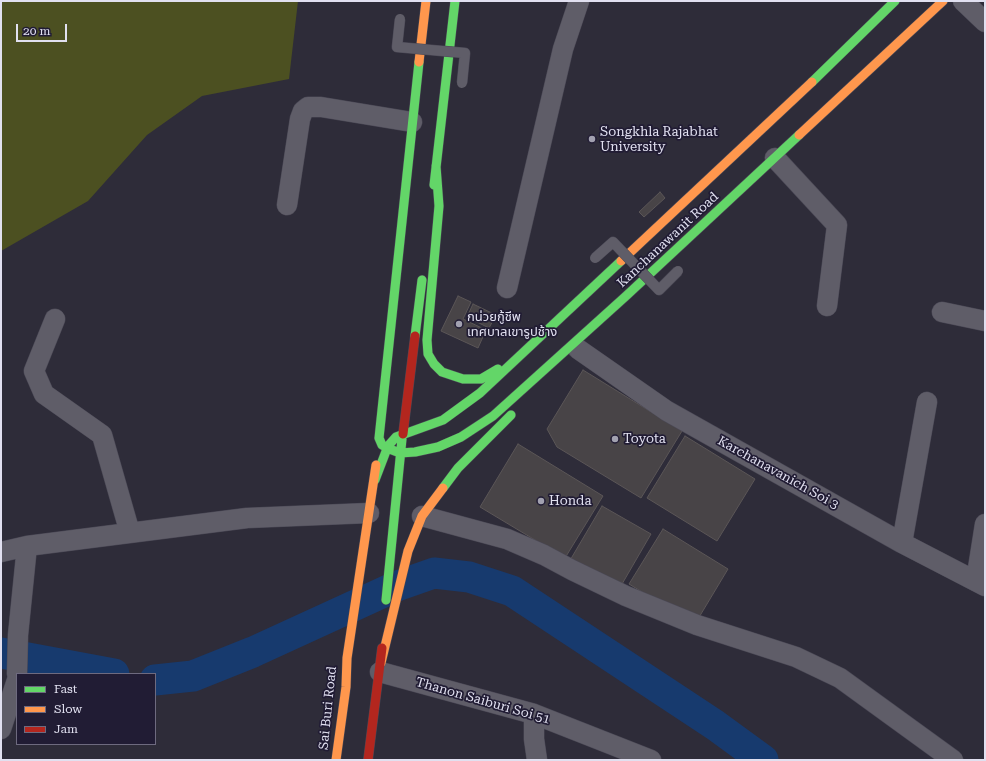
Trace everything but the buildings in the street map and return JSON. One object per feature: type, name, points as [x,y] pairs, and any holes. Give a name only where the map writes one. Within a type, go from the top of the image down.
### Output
[{"type":"main road","points":[[374,480],[380,438],[412,122],[426,1]]},
{"type":"main road","points":[[368,760],[380,667],[400,453],[455,1]]},
{"type":"main road","name":"Kanchanawanit Road","points":[[374,480],[387,448],[396,437],[443,420],[480,393],[523,351],[776,117],[895,1]]},
{"type":"main road","name":"Kanchanawanit Road","points":[[400,453],[438,447],[461,437],[493,416],[626,296],[943,1]]},
{"type":"main road","points":[[436,166],[439,206],[427,340],[428,354],[434,364],[442,372],[463,379],[472,380],[481,379],[523,351]]},
{"type":"main road","points":[[536,390],[578,349],[626,296]]},
{"type":"main road","points":[[380,667],[408,551],[422,516],[458,468],[519,407]]},
{"type":"main road","points":[[380,438],[382,445],[400,453]]},
{"type":"main road","name":"Sai Buri Road","points":[[336,760],[346,687],[347,658],[374,480]]},
{"type":"street","points":[[507,288],[563,49],[579,1]]},
{"type":"street","points":[[963,1],[985,22]]},
{"type":"street","points":[[287,205],[300,119],[303,111],[308,107],[321,107],[412,122]]},
{"type":"street","points":[[775,158],[838,224],[827,306]]},
{"type":"street","points":[[942,312],[985,321]]},
{"type":"street","points":[[55,319],[34,371],[44,394],[102,435],[130,533]]},
{"type":"street","name":"Karchanavanich Soi 3","points":[[578,349],[667,411],[902,543],[980,583]]},
{"type":"street","points":[[902,543],[927,402]]},
{"type":"street","points":[[422,516],[507,539],[544,555],[626,596],[682,619],[796,657],[840,678],[953,760]]},
{"type":"street","points":[[1,552],[27,546],[247,518],[368,522]]},
{"type":"street","points":[[980,583],[985,524]]},
{"type":"street","points":[[17,673],[18,635],[27,546]]},
{"type":"street","name":"Thanon Saiburi Soi 51","points":[[380,667],[534,714],[651,760]]},
{"type":"street","points":[[1,729],[16,683]]},
{"type":"street","points":[[534,714],[534,739],[537,760]]},
{"type":"lane","points":[[400,19],[397,47],[465,53],[462,83]]},
{"type":"lane","points":[[595,258],[613,242],[659,290],[678,271]]},
{"type":"green space","points":[[1,1],[298,1],[289,79],[202,96],[147,135],[88,201],[1,251]]},
{"type":"waterway","points":[[156,680],[193,676],[253,652],[397,586],[434,573],[469,577],[512,591],[715,725],[763,760]]},
{"type":"waterway","points":[[1,653],[109,673]]},
{"type":"traffic: fast","points":[[434,185],[455,1]]},
{"type":"traffic: fast","points":[[812,82],[895,1]]},
{"type":"traffic: fast","points":[[379,438],[419,62]]},
{"type":"traffic: fast","points":[[379,438],[382,445],[387,448],[400,453],[415,452],[438,447],[461,437],[493,416],[626,296],[799,135]]},
{"type":"traffic: fast","points":[[436,166],[439,206],[427,340],[428,354],[434,364],[442,372],[463,379],[481,379],[498,369]]},
{"type":"traffic: fast","points":[[375,480],[388,446],[396,437],[443,420],[480,393],[621,261]]},
{"type":"traffic: fast","points":[[415,336],[422,280]]},
{"type":"traffic: fast","points":[[443,488],[458,468],[511,415]]},
{"type":"traffic: fast","points":[[386,600],[402,439]]},
{"type":"traffic: slow","points":[[419,62],[426,1]]},
{"type":"traffic: slow","points":[[799,135],[943,1]]},
{"type":"traffic: slow","points":[[621,261],[812,82]]},
{"type":"traffic: slow","points":[[336,760],[346,687],[347,658],[376,465]]},
{"type":"traffic: slow","points":[[381,663],[408,551],[422,516],[443,488]]},
{"type":"traffic: jam","points":[[403,434],[415,336]]},
{"type":"traffic: jam","points":[[368,760],[382,648]]},
{"type":"place","name":"Songkhla Rajabhat University","points":[[592,139]]},
{"type":"place","name":"กน่วยกู้ชีพ เทศบาลเขารูปช้าง","points":[[459,324]]},
{"type":"place","name":"Toyota","points":[[615,439]]},
{"type":"place","name":"Honda","points":[[541,501]]}]
